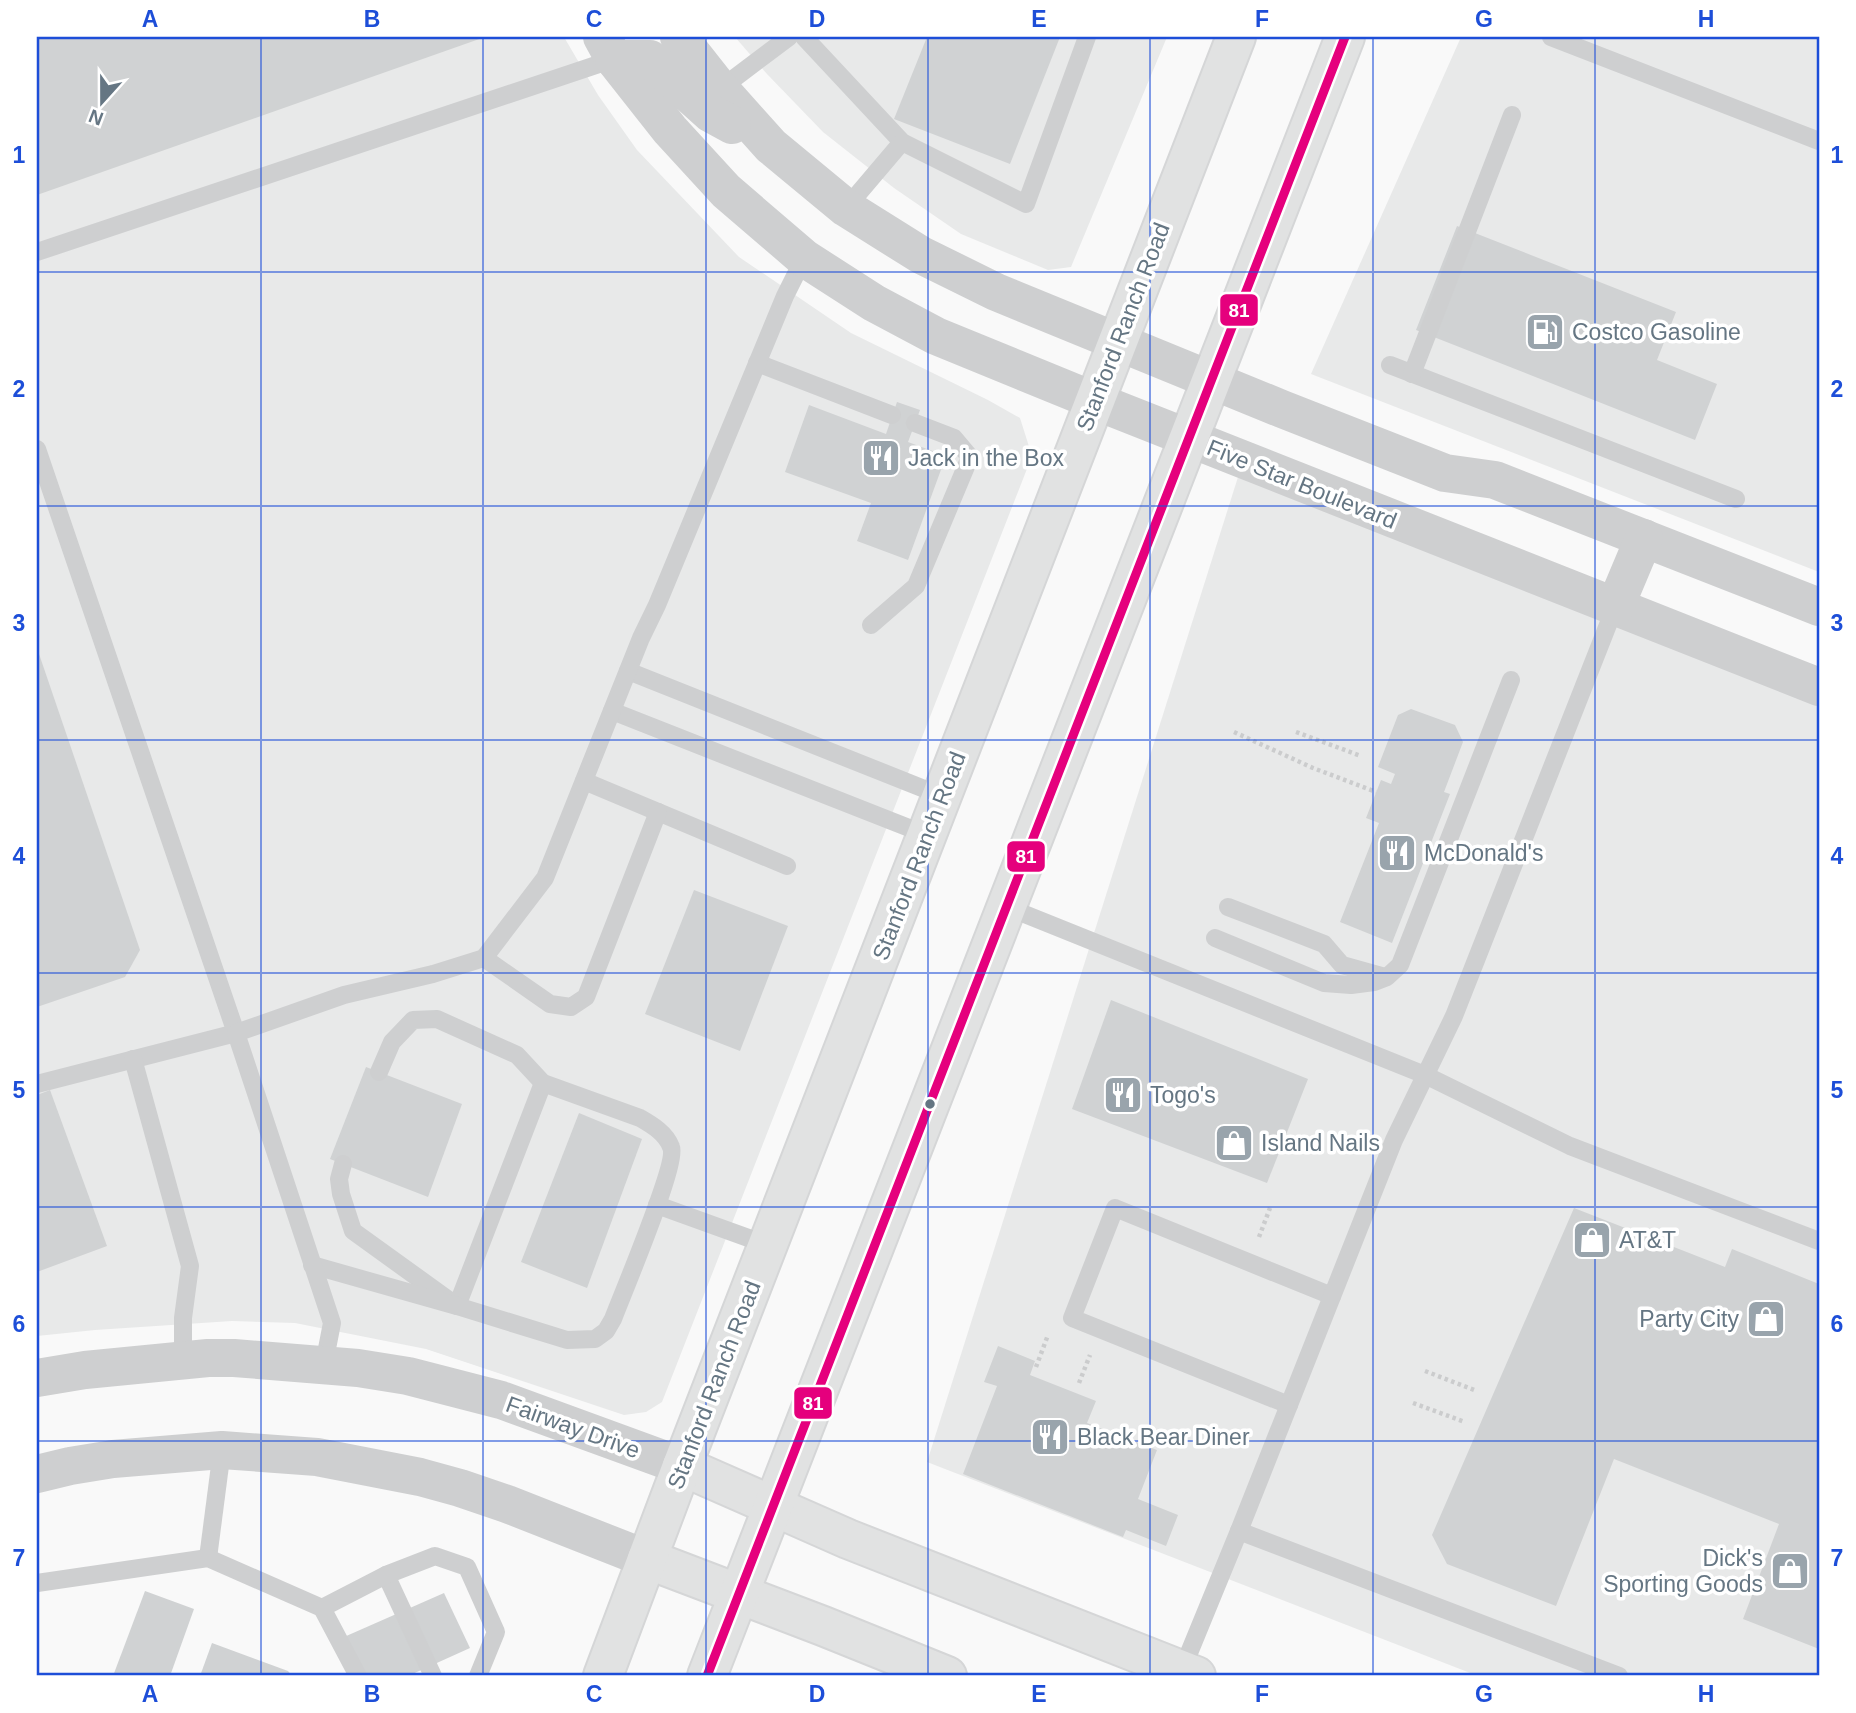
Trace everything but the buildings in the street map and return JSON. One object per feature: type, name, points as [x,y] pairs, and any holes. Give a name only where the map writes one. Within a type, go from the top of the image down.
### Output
[{"type":"main road","name":"Stanford Ranch Road","points":[[603,1676],[682,1465],[1236,37]]},
{"type":"main road","points":[[707,1676],[1345,37]]},
{"type":"main road","name":"Fairway Drive","points":[[682,1465],[848,1539],[1189,1673]]},
{"type":"main road","points":[[647,1559],[947,1676]]},
{"type":"street","points":[[679,37],[720,89],[771,146],[846,208],[934,261],[996,292],[1445,473],[1496,480],[1819,607]]},
{"type":"street","points":[[608,48],[650,59],[710,113],[771,146]]},
{"type":"street","name":"Five Star Boulevard","points":[[608,48],[670,130],[726,191],[804,258],[874,303],[936,336],[1189,439],[1819,687]]},
{"type":"street","points":[[1615,607],[1644,538]]},
{"type":"street","name":"Fairway Drive","points":[[37,1378],[183,1360],[234,1358],[324,1364],[408,1376],[501,1401],[682,1465]]},
{"type":"street","points":[[37,1474],[113,1459],[222,1450],[317,1457],[420,1477],[460,1488],[647,1559]]},
{"type":"lane","points":[[720,89],[789,37]]},
{"type":"lane","points":[[804,37],[902,142],[1026,204],[1087,37]]},
{"type":"lane","points":[[1551,37],[1819,141]]},
{"type":"lane","points":[[37,251],[608,48]]},
{"type":"lane","points":[[1412,373],[1512,115]]},
{"type":"lane","points":[[846,208],[902,142]]},
{"type":"lane","points":[[37,1084],[236,1033],[344,995],[433,974],[484,958],[545,878],[641,638],[785,296],[804,258]]},
{"type":"lane","points":[[757,362],[892,415]]},
{"type":"lane","points":[[1390,365],[1736,499]]},
{"type":"lane","points":[[871,625],[916,586],[970,457],[954,438],[915,423]]},
{"type":"lane","points":[[37,449],[332,1323],[324,1364]]},
{"type":"lane","points":[[1189,1673],[1240,1531],[1394,1140],[1454,1016],[1615,607]]},
{"type":"lane","points":[[628,671],[942,796]]},
{"type":"lane","points":[[1215,938],[1324,983],[1351,985],[1387,977],[1400,965],[1511,680]]},
{"type":"lane","points":[[612,711],[927,835]]},
{"type":"lane","points":[[584,781],[787,866]]},
{"type":"lane","points":[[484,958],[550,1004],[571,1007],[586,997],[658,812]]},
{"type":"lane","points":[[1007,907],[1425,1075],[1570,1146],[1819,1241]]},
{"type":"lane","points":[[1228,907],[1324,944],[1342,965],[1387,977]]},
{"type":"lane","points":[[312,1265],[568,1340],[595,1339],[606,1331],[613,1320],[657,1205],[672,1160],[673,1149],[665,1137],[640,1118],[544,1083],[517,1055],[436,1019],[413,1020],[392,1042],[379,1072]]},
{"type":"lane","points":[[133,1059],[190,1266],[183,1318],[183,1360]]},
{"type":"lane","points":[[457,1306],[544,1083]]},
{"type":"lane","points":[[343,1164],[339,1179],[341,1194],[353,1231],[457,1306]]},
{"type":"lane","points":[[657,1205],[768,1245]]},
{"type":"lane","points":[[1289,1405],[1072,1318],[1115,1208],[1332,1296]]},
{"type":"lane","points":[[208,1558],[222,1450]]},
{"type":"lane","points":[[1240,1531],[1619,1676]]},
{"type":"lane","points":[[322,1608],[387,1575],[435,1556],[467,1567],[496,1632],[478,1676]]},
{"type":"lane","points":[[37,1583],[208,1558],[322,1608],[358,1676]]},
{"type":"lane","points":[[387,1575],[433,1676]]},
{"type":"path","points":[[1234,732],[1313,768],[1376,792]]},
{"type":"path","points":[[1296,732],[1361,755]]},
{"type":"path","points":[[1425,1371],[1477,1391]]},
{"type":"path","points":[[1413,1403],[1465,1422]]},
{"type":"shaded area","points":[[37,37],[564,37],[598,95],[637,150],[739,257],[851,333],[1020,418],[1032,456],[662,1402],[646,1412],[624,1415],[426,1349],[295,1323],[232,1321],[37,1336]]},
{"type":"shaded area","points":[[735,37],[1167,37],[1071,267],[1048,270],[961,234],[894,188],[823,132]]},
{"type":"shaded area","points":[[1461,37],[1819,37],[1819,572],[1311,374]]},
{"type":"shaded area","points":[[1238,477],[1819,703],[1819,1676],[1478,1676],[927,1462]]},
{"type":"transit line","name":"81","points":[[707,1676],[1345,37]]},
{"type":"place","name":"Costco Gasoline","points":[[1545,332]]},
{"type":"place","name":"Jack in the Box","points":[[881,458]]},
{"type":"place","name":"McDonald's","points":[[1397,853]]},
{"type":"place","name":"Togo's","points":[[1123,1095]]},
{"type":"place","name":"Island Nails","points":[[1234,1143]]},
{"type":"place","name":"AT&T","points":[[1592,1240]]},
{"type":"place","name":"Party City","points":[[1766,1319]]},
{"type":"place","name":"Black Bear Diner","points":[[1050,1437]]},
{"type":"place","name":"Dick's Sporting Goods","points":[[1790,1571]]}]
